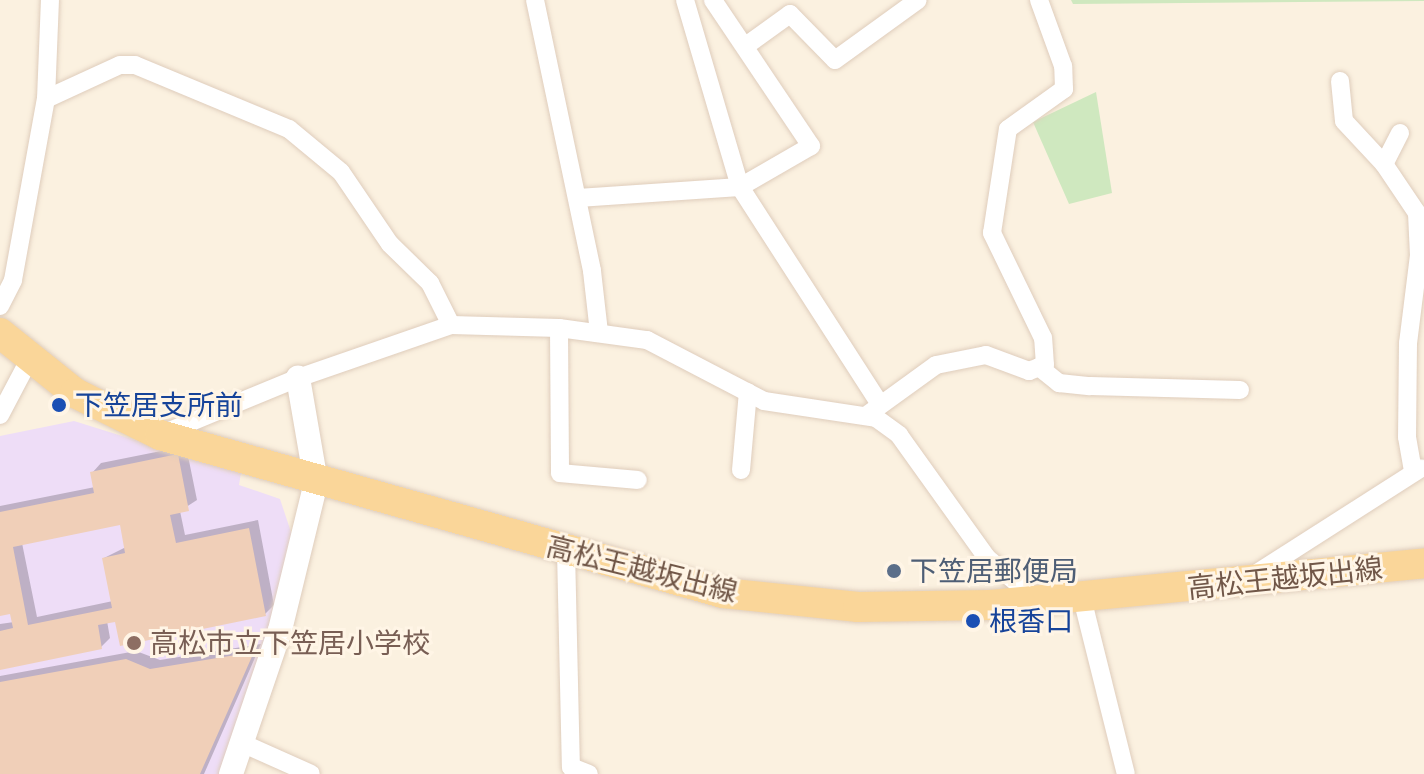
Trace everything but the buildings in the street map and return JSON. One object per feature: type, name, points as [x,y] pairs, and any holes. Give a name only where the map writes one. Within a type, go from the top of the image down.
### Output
[{"type":"main road","name":"高松王越坂出線","points":[[0,333],[29,360],[75,393],[160,435],[316,482],[723,593],[858,607],[1040,602],[1424,563]]},
{"type":"street","points":[[0,306],[13,280],[46,99],[50,0]]},
{"type":"street","points":[[535,0],[578,198],[599,332]]},
{"type":"street","points":[[685,0],[740,187],[874,410],[899,435],[987,558],[1040,602]]},
{"type":"street","points":[[578,198],[740,187],[811,146],[747,45],[713,0]]},
{"type":"street","points":[[747,45],[790,14],[835,60],[918,0]]},
{"type":"street","points":[[160,435],[298,378],[451,325],[599,332],[676,351],[748,392],[790,407],[874,410],[936,365],[986,355],[1029,371],[1045,365],[1043,338],[992,233],[1008,129],[1064,89],[1063,66],[1039,0]]},
{"type":"street","points":[[46,99],[120,65],[135,65],[289,129],[341,172],[390,244],[430,283],[451,325]]},
{"type":"street","points":[[1242,583],[1418,469],[1407,437],[1408,343],[1419,255],[1417,213],[1384,164],[1344,121],[1340,81]]},
{"type":"street","points":[[1384,164],[1400,133]]},
{"type":"street","points":[[559,328],[560,473],[638,480]]},
{"type":"street","points":[[0,415],[29,360]]},
{"type":"street","points":[[1039,367],[1059,383],[1240,390]]},
{"type":"street","points":[[231,774],[244,744],[305,544],[316,482],[298,378]]},
{"type":"street","points":[[741,470],[748,392]]},
{"type":"street","points":[[566,551],[571,767],[589,774]]},
{"type":"street","points":[[1082,598],[1126,774]]},
{"type":"street","points":[[244,744],[311,774]]},
{"type":"shaded area","name":"高松市立下笠居小学校","points":[[74,421],[241,473],[239,485],[280,499],[295,544],[223,774],[0,774],[0,436]]},
{"type":"green space","points":[[1071,0],[1424,0],[1424,1],[1073,4]]},
{"type":"green space","points":[[1096,92],[1112,193],[1069,204],[1033,122]]},
{"type":"place","name":"下笠居支所前","points":[[59,405]]},
{"type":"place","name":"下笠居郵便局","points":[[894,571]]},
{"type":"place","name":"根香口","points":[[973,621]]},
{"type":"place","name":"高松市立下笠居小学校","points":[[134,643]]}]
